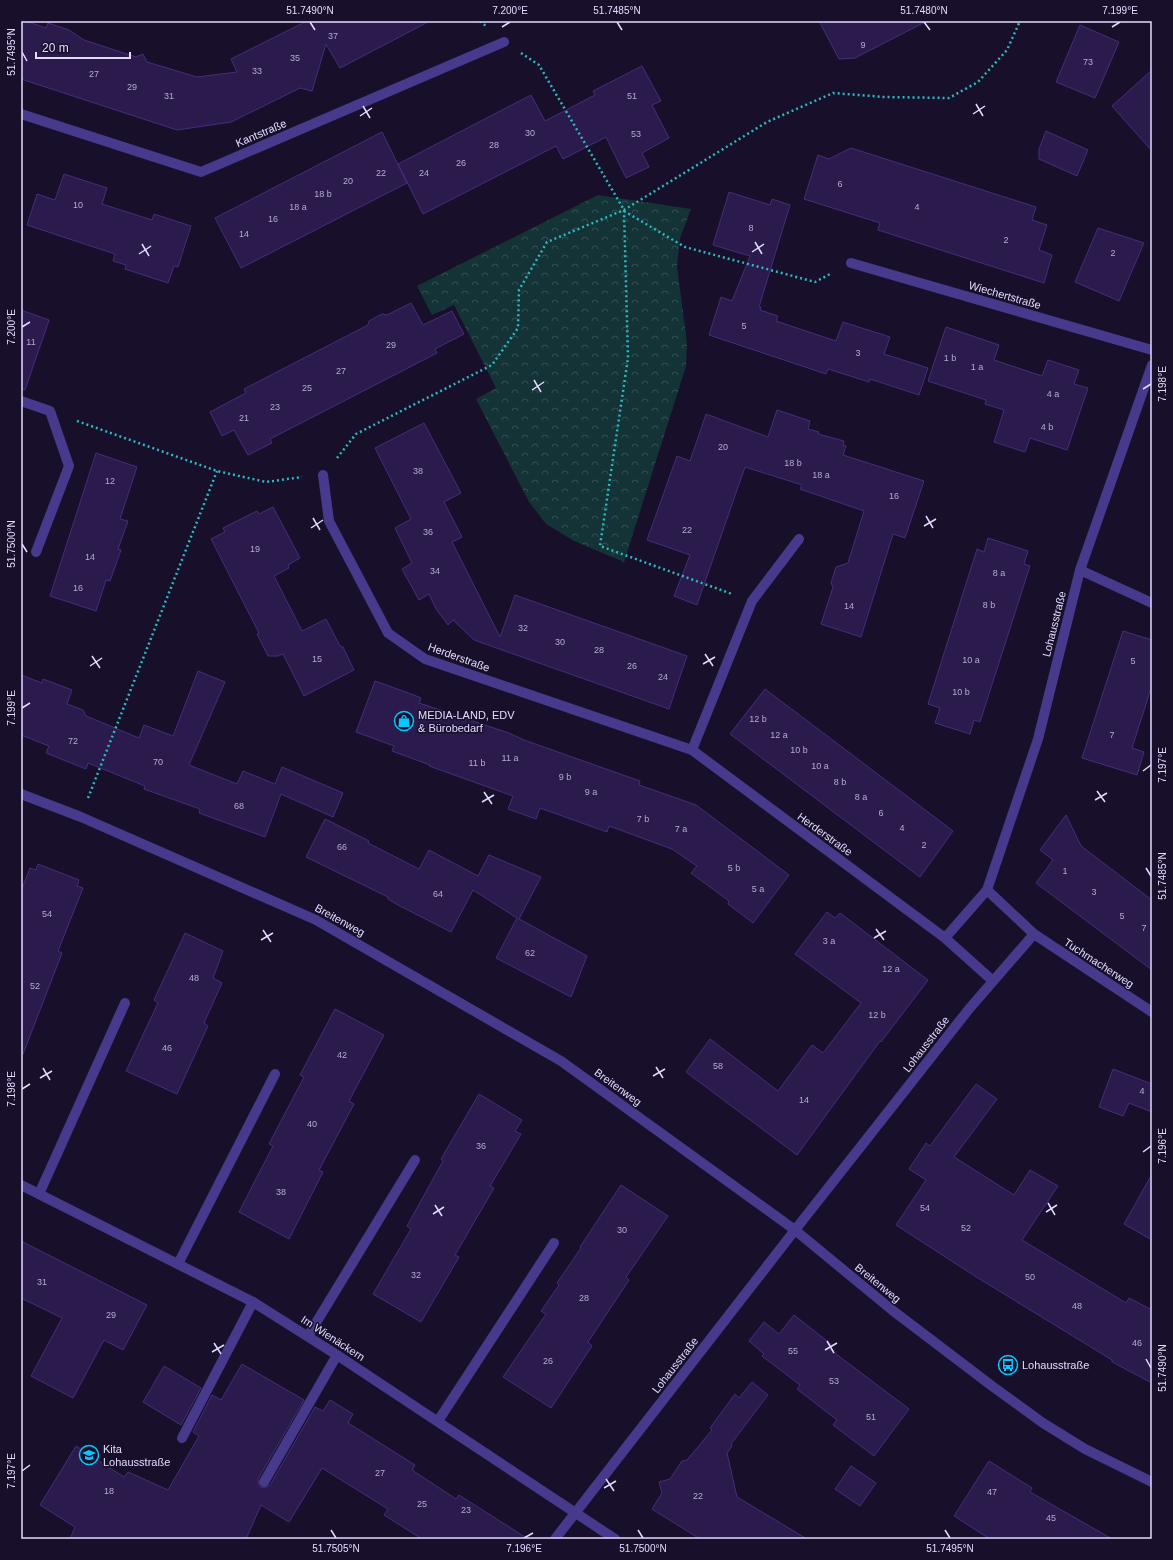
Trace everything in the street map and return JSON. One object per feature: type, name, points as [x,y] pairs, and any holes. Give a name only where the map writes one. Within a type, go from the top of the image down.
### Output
[{"type":"street","name":"Kantstraße","points":[[21,114],[201,172],[504,42]]},
{"type":"street","name":"Wiechertstraße","points":[[851,263],[1152,350]]},
{"type":"street","name":"Lohausstraße","points":[[945,938],[987,890],[1038,739],[1080,570],[1152,365]]},
{"type":"street","points":[[21,401],[50,411],[69,466],[36,552]]},
{"type":"street","name":"Herderstraße","points":[[323,475],[329,520],[388,633],[425,659],[692,750],[945,938]]},
{"type":"street","points":[[692,750],[752,601],[800,539]]},
{"type":"street","points":[[1080,570],[1152,603]]},
{"type":"street","name":"Breitenweg","points":[[21,794],[81,817],[316,920],[561,1061],[795,1230],[892,1310],[1037,1419],[1085,1449],[1152,1482]]},
{"type":"street","points":[[987,890],[1034,934]]},
{"type":"street","name":"Lohausstraße","points":[[555,1539],[969,1009],[1034,934]]},
{"type":"street","name":"Tuchmacherweg","points":[[1034,934],[1152,1012]]},
{"type":"street","points":[[945,938],[993,981]]},
{"type":"street","points":[[39,1194],[125,1003]]},
{"type":"street","points":[[178,1264],[275,1074]]},
{"type":"street","points":[[308,1336],[415,1160]]},
{"type":"street","name":"Im Wienäckern","points":[[21,1185],[253,1302],[438,1421],[615,1539]]},
{"type":"street","points":[[438,1421],[554,1242]]},
{"type":"street","points":[[182,1438],[253,1302]]},
{"type":"street","points":[[264,1482],[337,1355]]},
{"type":"path","points":[[50,411],[217,471],[266,482],[323,475],[356,434],[492,365],[518,328],[519,290],[547,242],[624,210],[767,122],[833,93],[884,97],[949,98],[978,82],[1007,50],[1020,21]]},
{"type":"path","points":[[504,42],[539,65],[624,210],[685,247],[815,282],[851,263]]},
{"type":"path","points":[[624,210],[628,358],[600,546],[752,601]]},
{"type":"path","points":[[81,817],[217,471]]},
{"type":"green space","points":[[598,195],[691,209],[680,238],[677,266],[687,343],[686,366],[624,562],[574,541],[546,524],[529,502],[476,399],[496,388],[454,305],[432,315],[417,286]]},
{"type":"building","points":[[21,21],[26,21],[46,28],[48,23],[69,30],[84,40],[136,57],[143,54],[147,62],[197,77],[237,72],[231,59],[307,21],[430,21],[340,68],[326,44],[312,91],[300,88],[231,122],[177,130],[21,79]]},
{"type":"building","points":[[819,21],[927,21],[855,58],[839,59]]},
{"type":"building","points":[[1080,25],[1119,42],[1095,98],[1056,82]]},
{"type":"building","points":[[642,66],[661,101],[652,105],[669,138],[642,153],[649,167],[626,178],[606,137],[563,159],[556,146],[423,214],[398,164],[531,95],[545,121],[595,95],[593,91]]},
{"type":"building","points":[[1152,70],[1152,151],[1112,106]]},
{"type":"building","points":[[1046,131],[1088,150],[1077,176],[1039,159],[1039,149]]},
{"type":"building","points":[[382,132],[407,183],[241,268],[215,218]]},
{"type":"building","points":[[851,148],[1036,207],[1032,220],[1047,225],[1039,250],[1052,255],[1044,283],[878,230],[880,223],[804,199],[818,155],[829,159]]},
{"type":"building","points":[[64,174],[107,188],[102,204],[152,220],[154,214],[191,226],[178,267],[174,266],[168,283],[125,269],[126,265],[113,261],[115,254],[27,225],[37,194],[55,200]]},
{"type":"building","points":[[729,192],[770,205],[772,199],[790,205],[759,307],[761,307],[760,310],[778,316],[776,321],[836,341],[843,322],[890,337],[884,354],[928,368],[919,395],[870,379],[869,382],[828,369],[826,374],[709,335],[721,297],[732,301],[750,256],[713,245]]},
{"type":"building","points":[[1098,228],[1144,243],[1119,301],[1075,282]]},
{"type":"building","points":[[411,303],[423,325],[452,311],[464,334],[435,349],[437,353],[270,439],[272,443],[248,455],[234,430],[222,436],[210,412],[246,393],[244,389],[368,325],[369,321],[382,314],[387,315]]},
{"type":"building","points":[[21,310],[49,320],[25,390],[21,389]]},
{"type":"building","points":[[946,327],[999,345],[994,360],[1042,376],[1048,360],[1079,370],[1074,384],[1088,388],[1067,450],[1030,438],[1025,452],[994,442],[1004,410],[985,404],[986,400],[928,381]]},
{"type":"building","points":[[777,410],[810,421],[808,429],[819,432],[818,434],[844,441],[843,445],[846,446],[843,455],[924,481],[905,538],[893,534],[861,637],[821,624],[833,587],[831,583],[836,567],[848,563],[864,511],[800,489],[802,485],[745,467],[697,605],[674,596],[690,555],[647,540],[677,456],[690,461],[706,414],[768,437]]},
{"type":"building","points":[[424,423],[461,493],[444,502],[462,537],[452,542],[500,637],[515,595],[687,656],[669,709],[474,640],[453,620],[448,625],[436,609],[429,594],[419,600],[402,569],[412,563],[395,528],[411,519],[375,448]]},
{"type":"building","points":[[96,453],[137,467],[120,519],[128,521],[118,549],[121,550],[110,581],[106,580],[96,611],[50,596]]},
{"type":"building","points":[[273,507],[300,558],[288,565],[289,568],[274,576],[302,631],[326,619],[340,646],[343,647],[354,670],[304,696],[283,654],[278,656],[268,656],[257,634],[259,633],[211,539],[225,532],[223,528],[257,511],[259,514]]},
{"type":"building","points":[[988,538],[1028,551],[1024,564],[1030,566],[980,722],[974,720],[970,734],[935,723],[940,708],[928,704],[977,549],[984,552]]},
{"type":"building","points":[[1123,631],[1152,640],[1152,685],[1132,748],[1144,752],[1137,775],[1082,758]]},
{"type":"building","points":[[198,671],[225,682],[189,765],[237,784],[243,771],[275,784],[282,767],[343,793],[333,817],[281,794],[265,837],[199,813],[200,809],[144,789],[145,786],[88,763],[86,769],[46,753],[49,746],[21,735],[21,675],[42,683],[43,679],[72,690],[67,704],[83,710],[86,716],[139,738],[144,725],[173,736]]},
{"type":"building","points":[[375,681],[421,698],[419,703],[509,733],[524,740],[640,781],[639,785],[696,805],[789,875],[753,923],[728,904],[729,901],[691,873],[697,866],[672,849],[609,826],[607,832],[540,808],[536,819],[508,809],[513,796],[392,751],[394,746],[356,732]]},
{"type":"building","points":[[765,689],[953,831],[920,877],[730,734]]},
{"type":"building","points":[[1066,815],[1081,846],[1152,900],[1152,970],[1036,883],[1053,860],[1040,850]]},
{"type":"building","points":[[325,819],[369,841],[368,843],[419,869],[429,850],[478,876],[489,855],[541,877],[519,919],[587,956],[571,997],[496,958],[517,918],[473,890],[451,932],[400,906],[388,899],[388,897],[306,857]]},
{"type":"building","points":[[38,864],[79,880],[77,886],[83,888],[58,951],[62,953],[23,1054],[21,1054],[21,891],[30,868],[36,870]]},
{"type":"building","points":[[827,912],[835,918],[840,913],[928,980],[881,1042],[880,1041],[797,1155],[686,1072],[710,1039],[778,1091],[812,1045],[823,1053],[861,1003],[795,954]]},
{"type":"building","points":[[185,933],[223,951],[213,978],[222,983],[204,1023],[208,1026],[177,1094],[126,1071],[158,1003],[154,1000]]},
{"type":"building","points":[[335,1009],[384,1035],[349,1101],[354,1104],[319,1170],[323,1172],[289,1239],[239,1212],[273,1146],[269,1144],[304,1077],[300,1075]]},
{"type":"building","points":[[1113,1069],[1152,1084],[1152,1112],[1129,1103],[1123,1116],[1099,1107]]},
{"type":"building","points":[[976,1084],[997,1099],[954,1157],[1014,1195],[1030,1170],[1058,1186],[1022,1240],[1126,1303],[1129,1298],[1152,1310],[1152,1383],[1112,1362],[1112,1360],[978,1278],[896,1225],[926,1180],[909,1169],[926,1143],[930,1146]]},
{"type":"building","points":[[479,1094],[522,1120],[515,1131],[521,1134],[490,1186],[494,1188],[455,1255],[459,1257],[421,1322],[373,1294],[411,1229],[407,1226],[443,1161],[441,1159]]},
{"type":"building","points":[[1152,1174],[1152,1240],[1124,1224]]},
{"type":"building","points":[[621,1185],[668,1216],[626,1277],[629,1280],[588,1342],[592,1346],[551,1408],[503,1377],[546,1314],[541,1311],[559,1285],[557,1283]]},
{"type":"building","points":[[21,1241],[147,1305],[123,1350],[104,1340],[73,1398],[31,1376],[62,1318],[21,1298]]},
{"type":"building","points":[[794,1315],[831,1344],[828,1348],[909,1409],[874,1456],[833,1425],[837,1420],[797,1389],[800,1385],[762,1356],[764,1354],[749,1341],[764,1322],[779,1334]]},
{"type":"building","points":[[242,1364],[304,1400],[258,1479],[260,1487],[264,1488],[270,1485],[315,1407],[323,1411],[330,1400],[353,1414],[348,1423],[415,1465],[412,1470],[456,1499],[459,1495],[528,1539],[422,1539],[384,1515],[388,1509],[322,1468],[289,1522],[261,1505],[246,1539],[70,1539],[75,1527],[40,1505],[76,1446],[124,1477],[128,1472],[168,1490],[199,1436],[193,1432],[212,1395],[221,1400]]},
{"type":"building","points":[[164,1366],[201,1388],[181,1425],[143,1402]]},
{"type":"building","points":[[752,1382],[768,1395],[731,1444],[732,1446],[727,1453],[737,1497],[807,1539],[700,1539],[652,1509],[662,1493],[659,1482],[670,1479],[682,1461],[687,1460],[712,1430],[710,1428],[735,1394],[739,1398]]},
{"type":"building","points":[[989,1461],[1032,1488],[1030,1492],[1112,1539],[990,1539],[954,1516]]},
{"type":"building","points":[[851,1466],[876,1483],[860,1506],[835,1489]]},
{"type":"place","name":"MEDIA-LAND, EDV & Bürobedarf","points":[[404,721]]},
{"type":"place","name":"Lohausstraße","points":[[1008,1365]]},
{"type":"place","name":"Kita Lohausstraße","points":[[89,1455]]}]
